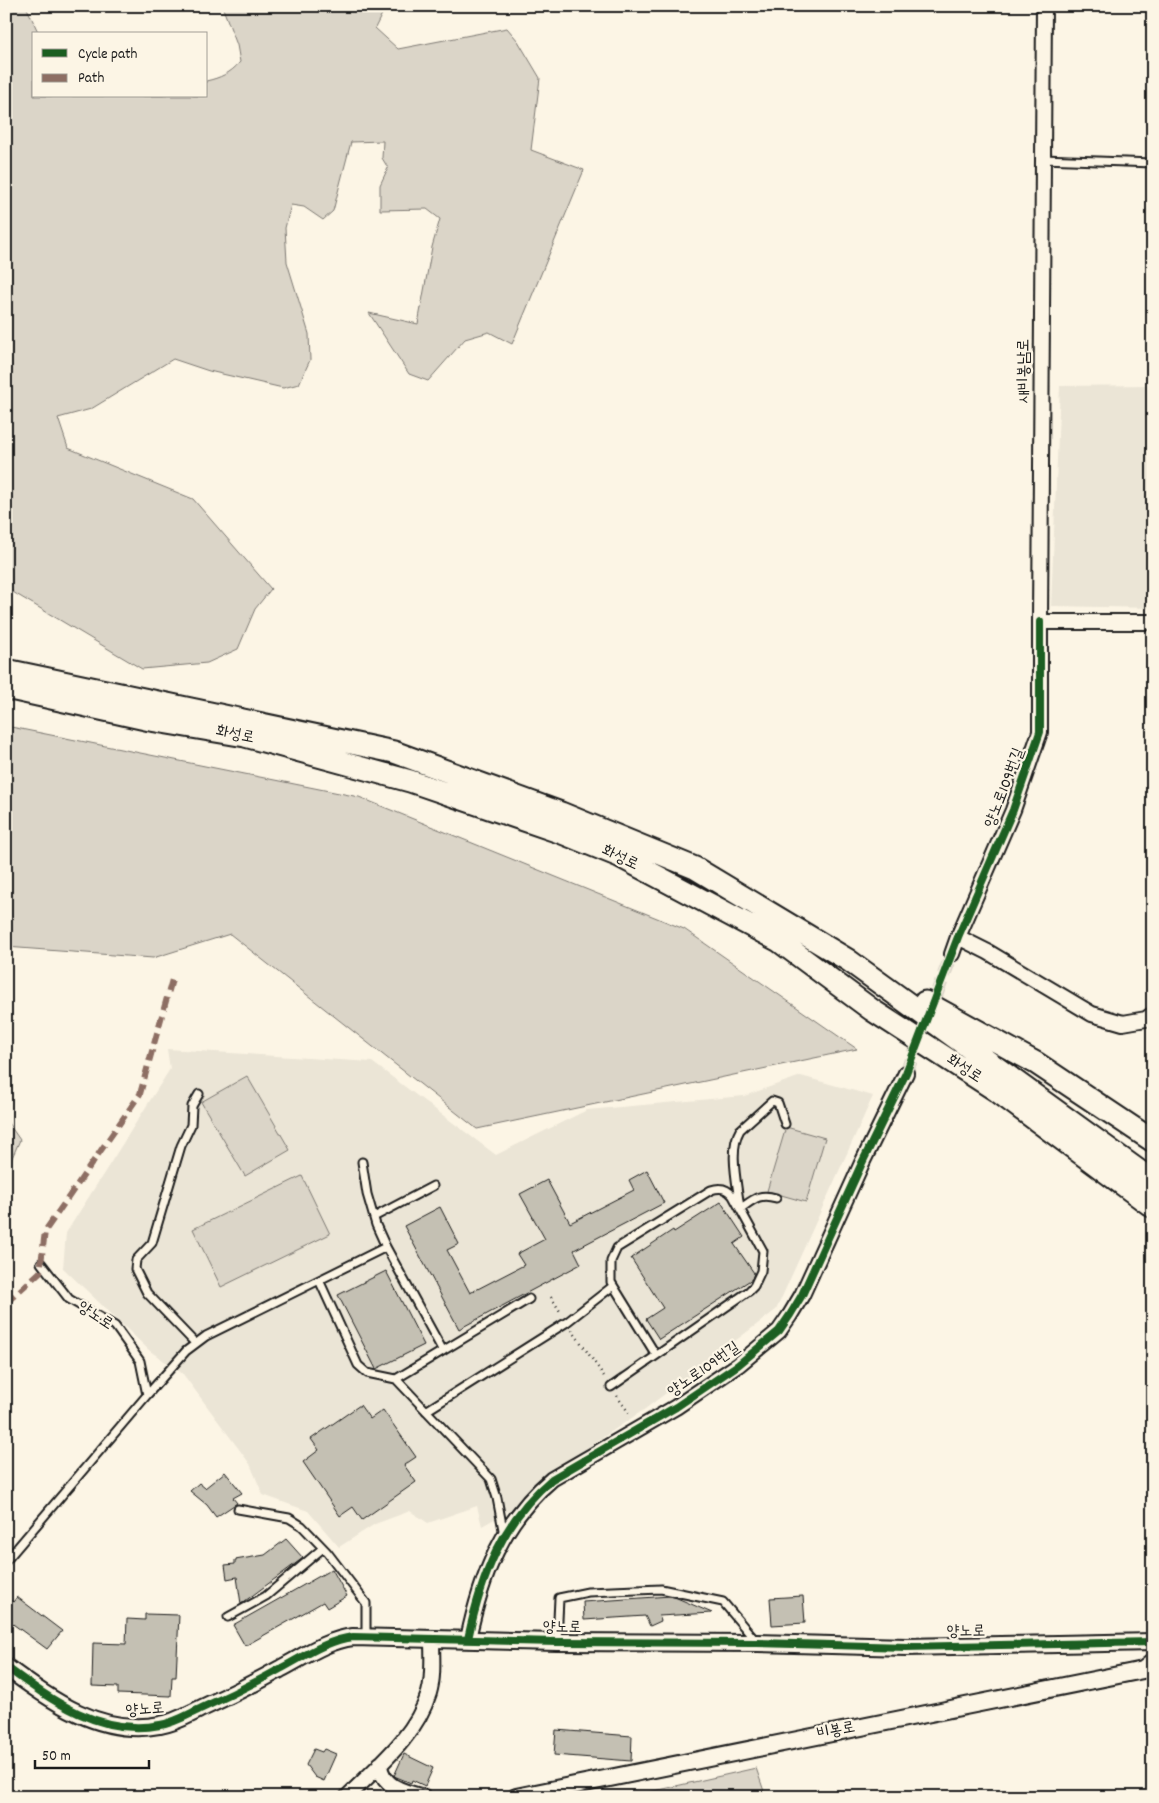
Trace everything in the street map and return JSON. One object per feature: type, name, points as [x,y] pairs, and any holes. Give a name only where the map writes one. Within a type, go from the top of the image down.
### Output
[{"type":"main road","name":"화성로","points":[[6,670],[394,752],[561,813],[695,868],[848,960],[1153,1181]]},
{"type":"main road","name":"화성로","points":[[6,688],[150,720],[245,736],[410,780],[562,833],[619,856],[779,941],[872,1010],[997,1091],[1153,1207]]},
{"type":"main road","points":[[848,960],[1036,1063],[1153,1141]]},
{"type":"street","name":"새비봉남로","points":[[1040,622],[1044,6]]},
{"type":"street","points":[[1040,622],[1153,622]]},
{"type":"street","name":"양노로109번길","points":[[952,954],[1013,810],[1040,732],[1040,622]]},
{"type":"street","points":[[958,936],[1092,1014],[1123,1023],[1146,1019],[1153,1014]]},
{"type":"street","name":"양노로109번길","points":[[468,1639],[481,1586],[504,1535],[527,1502],[552,1479],[676,1407],[738,1365],[779,1330],[802,1295],[862,1163],[906,1073]]},
{"type":"street","name":"양노로","points":[[6,1667],[43,1694],[79,1714],[107,1724],[132,1728],[161,1725],[178,1720],[344,1638],[757,1643],[906,1647],[1153,1642]]},
{"type":"street","points":[[346,1797],[403,1741],[424,1706],[432,1680],[432,1639]]},
{"type":"street","name":"비봉로","points":[[516,1797],[1142,1670],[1153,1662]]},
{"type":"street","points":[[380,1764],[380,1770],[384,1779],[389,1784],[404,1792],[424,1797]]},
{"type":"lane","points":[[1043,159],[1153,163]]},
{"type":"lane","points":[[195,1343],[147,1293],[135,1269],[136,1260],[152,1244],[181,1146],[191,1125],[192,1106],[199,1094]]},
{"type":"lane","points":[[740,1209],[734,1150],[737,1135],[744,1125],[772,1101],[778,1103],[785,1124]]},
{"type":"lane","points":[[362,1162],[367,1194],[386,1247],[443,1351]]},
{"type":"lane","points":[[374,1217],[434,1186]]},
{"type":"lane","points":[[611,1387],[749,1291],[758,1279],[763,1251],[730,1192],[721,1188],[711,1190],[618,1248],[611,1261],[610,1273],[613,1286],[656,1355]]},
{"type":"lane","points":[[740,1209],[759,1196],[767,1195],[776,1198]]},
{"type":"lane","points":[[6,1561],[147,1395],[195,1343],[386,1247]]},
{"type":"lane","name":"양노로","points":[[41,1263],[69,1299],[115,1326],[140,1361],[147,1395]]},
{"type":"lane","points":[[319,1280],[358,1365],[367,1373],[396,1379],[491,1479],[497,1498],[504,1535]]},
{"type":"lane","points":[[426,1411],[567,1322],[613,1286]]},
{"type":"lane","points":[[396,1379],[528,1299]]},
{"type":"lane","points":[[238,1509],[293,1520],[302,1526],[323,1548],[366,1603],[366,1638]]},
{"type":"lane","points":[[228,1617],[266,1596],[323,1548]]},
{"type":"lane","points":[[557,1642],[559,1598],[588,1592],[661,1589],[722,1602],[757,1643]]},
{"type":"path","points":[[584,1348],[629,1413]]},
{"type":"shaded area","points":[[6,6],[26,6],[38,32],[32,32],[32,98],[208,98],[208,80],[225,74],[240,62],[237,45],[222,6],[386,6],[375,28],[398,49],[507,28],[518,41],[540,78],[531,150],[584,170],[512,344],[489,332],[465,339],[428,381],[409,374],[369,313],[418,324],[432,247],[440,219],[427,209],[380,210],[380,185],[388,168],[382,158],[383,141],[351,142],[333,211],[323,220],[304,207],[291,205],[285,228],[287,262],[309,334],[310,360],[299,384],[283,388],[209,371],[173,359],[91,409],[58,418],[68,448],[193,499],[271,589],[255,609],[238,649],[207,663],[142,669],[6,588]]},
{"type":"shaded area","points":[[1153,385],[1153,608],[1051,606],[1060,386]]},
{"type":"shaded area","points":[[6,726],[359,797],[684,929],[857,1049],[477,1129],[230,934],[153,958],[6,947]]},
{"type":"shaded area","points":[[167,1049],[372,1062],[496,1155],[587,1110],[744,1096],[801,1076],[873,1096],[776,1310],[645,1409],[535,1483],[514,1508],[482,1526],[477,1506],[428,1523],[410,1511],[375,1524],[339,1547],[308,1511],[263,1495],[250,1464],[183,1374],[150,1351],[63,1268],[66,1233],[170,1069]]},
{"type":"shaded area","points":[[247,1076],[290,1150],[245,1176],[201,1102]]},
{"type":"shaded area","points":[[6,1120],[20,1140],[6,1171]]},
{"type":"shaded area","points":[[786,1127],[825,1138],[806,1202],[767,1191]]},
{"type":"shaded area","points":[[302,1176],[330,1234],[221,1287],[193,1229]]},
{"type":"shaded area","points":[[756,1768],[766,1797],[627,1797]]},
{"type":"building","points":[[647,1170],[664,1203],[574,1250],[581,1264],[459,1329],[404,1226],[440,1207],[459,1244],[447,1250],[470,1293],[524,1265],[517,1254],[545,1239],[520,1194],[547,1180],[570,1223],[634,1190],[629,1180]]},
{"type":"building","points":[[721,1202],[744,1237],[734,1244],[754,1273],[752,1279],[659,1339],[646,1319],[663,1308],[631,1258],[673,1230],[674,1232]]},
{"type":"building","points":[[386,1271],[424,1345],[376,1369],[338,1295]]},
{"type":"building","points":[[360,1405],[370,1419],[383,1410],[416,1457],[404,1465],[416,1482],[362,1520],[353,1507],[340,1516],[303,1462],[319,1450],[311,1439]]},
{"type":"building","points":[[225,1472],[242,1493],[233,1498],[237,1503],[216,1517],[207,1505],[190,1491],[199,1483],[205,1488]]},
{"type":"building","points":[[286,1539],[303,1558],[241,1604],[237,1577],[227,1579],[225,1565],[235,1564],[235,1560],[265,1555]]},
{"type":"building","points":[[332,1569],[347,1596],[327,1608],[323,1602],[245,1646],[233,1625]]},
{"type":"building","points":[[670,1596],[712,1613],[659,1616],[661,1621],[650,1626],[645,1616],[584,1620],[583,1602]]},
{"type":"building","points":[[803,1596],[805,1623],[772,1625],[770,1598]]},
{"type":"building","points":[[6,1597],[13,1602],[17,1597],[62,1631],[47,1649],[6,1619]]},
{"type":"building","points":[[145,1614],[179,1615],[176,1677],[172,1677],[171,1696],[118,1694],[118,1687],[92,1686],[93,1643],[126,1644],[127,1619],[145,1620]]},
{"type":"building","points":[[556,1730],[632,1736],[631,1761],[554,1755]]},
{"type":"building","points":[[314,1749],[322,1752],[324,1749],[336,1754],[324,1781],[315,1777],[306,1765]]},
{"type":"building","points":[[404,1754],[433,1768],[425,1786],[412,1780],[411,1783],[394,1776]]},
{"type":"tunnel","points":[[906,1073],[952,954]]},
{"type":"marked path","points":[[6,1303],[40,1272],[45,1231],[140,1094],[173,976]]},
{"type":"cycle path","points":[[468,1639],[487,1572],[496,1552],[507,1532],[535,1495],[552,1479],[676,1407],[738,1365],[779,1331],[802,1295],[862,1163],[906,1073],[958,937],[1013,810],[1040,732],[1040,622]]},
{"type":"cycle path","points":[[6,1667],[41,1692],[78,1713],[97,1721],[117,1726],[138,1727],[166,1724],[176,1720],[242,1689],[325,1645],[353,1637],[906,1647],[1153,1642]]}]
